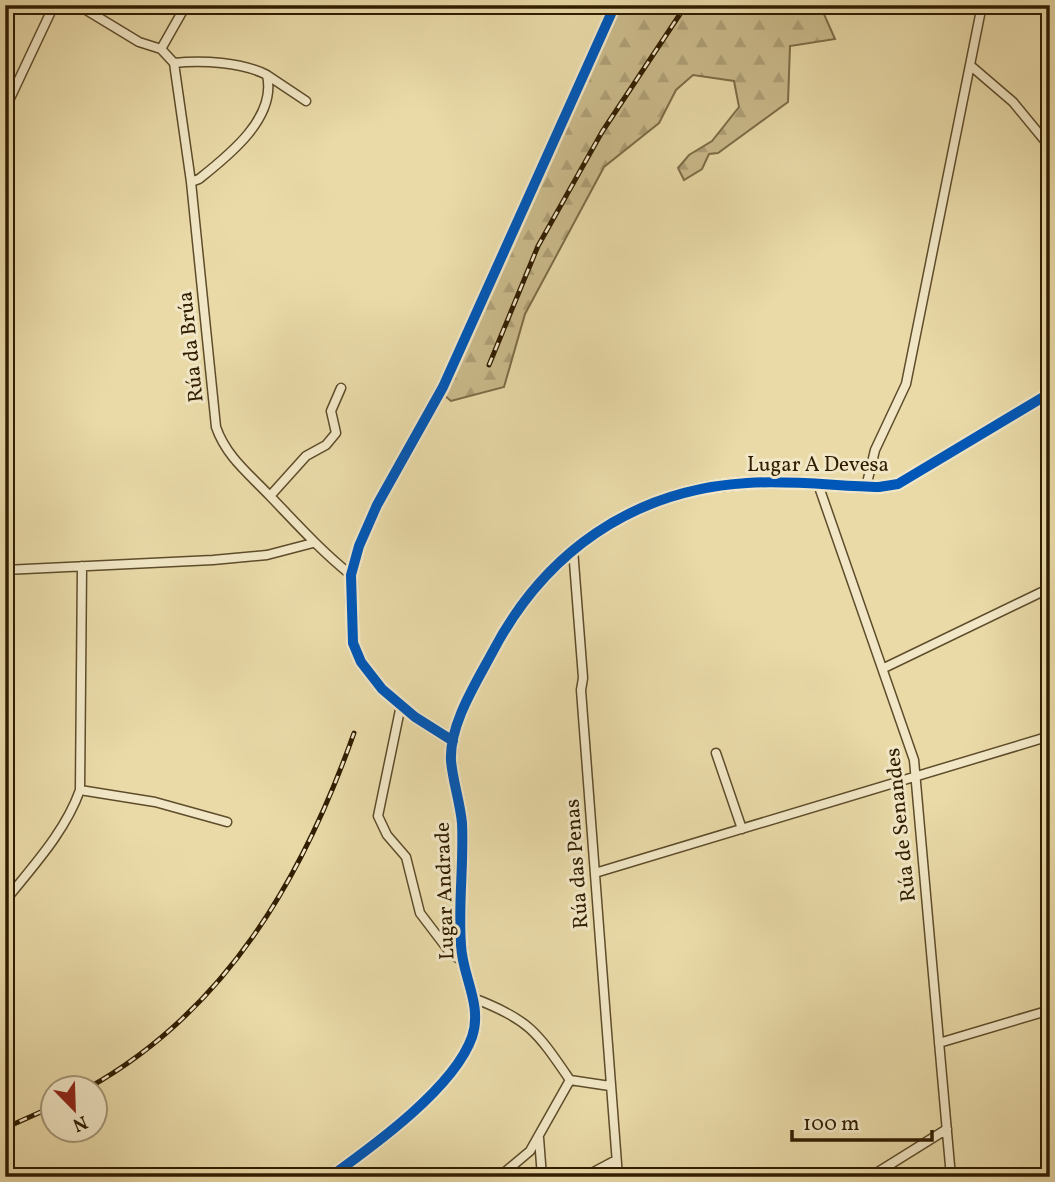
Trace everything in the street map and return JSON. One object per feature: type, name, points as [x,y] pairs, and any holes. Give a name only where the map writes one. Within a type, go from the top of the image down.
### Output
[{"type":"street","points":[[5,109],[54,5]]},
{"type":"street","points":[[78,5],[139,42],[161,49],[174,63],[196,61],[257,70],[306,101]]},
{"type":"street","points":[[161,49],[186,5]]},
{"type":"street","points":[[453,741],[382,689],[361,662],[353,643],[351,575],[359,546],[377,505],[443,387],[615,5]]},
{"type":"street","points":[[866,487],[875,450],[906,384],[982,5]]},
{"type":"street","name":"Rúa da Brúa","points":[[174,63],[191,182],[216,427],[221,441],[233,458],[313,543],[351,575]]},
{"type":"street","points":[[971,66],[1013,102],[1050,147]]},
{"type":"street","points":[[191,182],[199,179],[233,149],[257,120],[270,85],[267,75]]},
{"type":"street","points":[[270,496],[306,456],[332,439],[336,433],[331,411],[341,388]]},
{"type":"street","name":"Lugar A Devesa","points":[[544,574],[573,549],[630,513],[665,500],[744,483],[889,486],[914,477],[1050,393]]},
{"type":"street","name":"Rúa de Senandes","points":[[818,484],[909,737],[916,777],[951,1177]]},
{"type":"street","points":[[5,570],[267,555],[313,543]]},
{"type":"street","name":"Rúa das Penas","points":[[573,549],[618,1177]]},
{"type":"street","points":[[5,901],[59,833],[72,812],[80,790],[82,566]]},
{"type":"street","name":"Lugar Andrade","points":[[330,1177],[404,1120],[454,1068],[467,1049],[475,1024],[473,998],[460,940],[462,825],[452,764],[453,741],[498,641],[520,605],[544,574]]},
{"type":"street","points":[[884,667],[1050,588]]},
{"type":"street","name":"Lugar Andrade","points":[[401,705],[378,816],[387,835],[406,857],[420,913],[452,955],[463,961]]},
{"type":"street","points":[[595,873],[1050,736]]},
{"type":"street","points":[[716,753],[742,829]]},
{"type":"street","points":[[80,790],[155,802],[228,822]]},
{"type":"street","points":[[473,998],[520,1018],[544,1043],[570,1080],[610,1086]]},
{"type":"street","points":[[939,1043],[1050,1010]]},
{"type":"street","points":[[499,1177],[530,1151],[570,1080]]},
{"type":"street","points":[[870,1177],[947,1129]]},
{"type":"street","points":[[539,1138],[542,1177]]},
{"type":"street","points":[[584,1177],[617,1160]]},
{"type":"street","points":[[465,1177],[477,1177]]},
{"type":"green space","points":[[622,5],[820,5],[835,39],[790,46],[788,102],[718,153],[709,154],[702,169],[684,180],[678,168],[689,155],[712,141],[739,107],[734,81],[693,75],[676,90],[659,123],[604,167],[525,314],[504,387],[451,401],[445,396]]},
{"type":"railway","points":[[489,365],[538,246],[602,132],[686,5]]},
{"type":"railway","points":[[108,1075],[137,1057],[181,1020],[219,980],[254,936],[284,888],[310,838],[354,733]]},
{"type":"railway","points":[[5,1128],[38,1113]]},
{"type":"cycle path","points":[[453,741],[415,717],[382,689],[361,662],[353,643],[351,575],[359,546],[377,505],[443,387],[615,5]]},
{"type":"cycle path","points":[[330,1177],[389,1133],[430,1096],[448,1076],[472,1037],[475,1025],[474,1002],[462,957],[460,930],[462,823],[451,761],[454,733],[492,653],[513,617],[538,585],[565,557],[596,533],[629,513],[666,498],[705,488],[747,483],[879,487],[898,484],[1050,393]]}]
